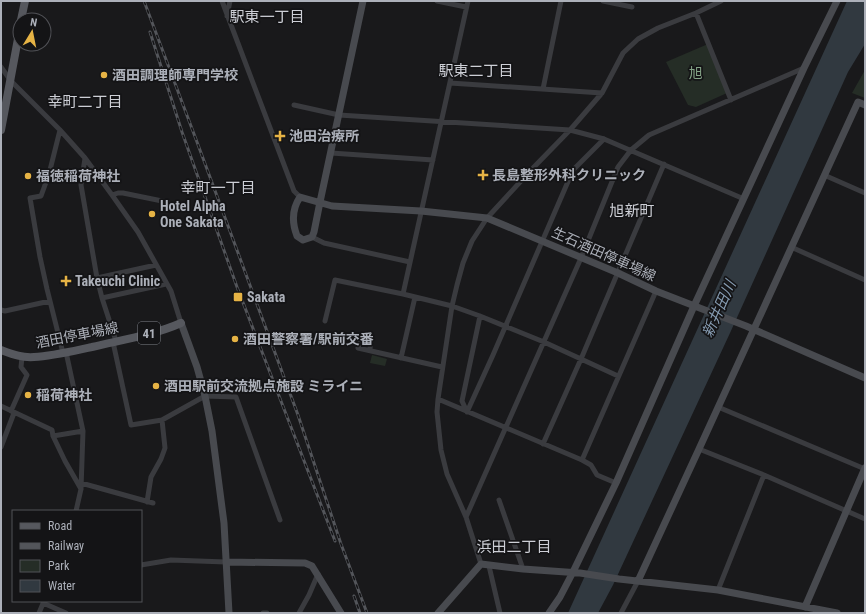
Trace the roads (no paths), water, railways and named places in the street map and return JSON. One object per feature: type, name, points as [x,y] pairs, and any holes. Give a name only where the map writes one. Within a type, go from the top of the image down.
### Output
[{"type":"main road","points":[[23,12],[25,1]]},
{"type":"main road","points":[[1,129],[16,52]]},
{"type":"main road","name":"酒田停車場線","points":[[1,350],[13,355],[33,358],[114,342],[166,329],[182,323]]},
{"type":"street","points":[[222,1],[294,191],[300,197],[296,202],[293,217],[297,236],[303,240],[312,237],[324,243],[410,262]]},
{"type":"street","points":[[227,16],[230,1]]},
{"type":"street","points":[[312,237],[363,1]]},
{"type":"street","points":[[437,1],[466,8]]},
{"type":"street","points":[[403,294],[468,1]]},
{"type":"street","points":[[542,89],[561,1]]},
{"type":"street","points":[[603,1],[632,7]]},
{"type":"street","points":[[481,564],[466,518],[447,474],[441,450],[438,412],[442,367],[452,306],[465,258],[472,241],[487,218],[570,130],[602,93],[623,53],[638,39],[658,28],[721,1]]},
{"type":"street","points":[[548,613],[576,573],[616,483],[698,308],[744,198],[804,68],[837,1]]},
{"type":"street","points":[[696,13],[731,100]]},
{"type":"street","points":[[1,67],[11,81],[60,130],[85,158],[136,228],[170,291],[197,367],[212,431],[224,523],[229,613]]},
{"type":"street","points":[[466,518],[581,258],[618,167],[631,150],[649,135],[804,68]]},
{"type":"street","points":[[450,83],[602,93]]},
{"type":"street","points":[[621,613],[638,581],[858,102],[865,105]]},
{"type":"street","points":[[294,105],[339,114],[570,130],[604,139],[744,198]]},
{"type":"street","points":[[60,130],[49,174],[41,196],[30,198],[40,257],[50,301],[65,352],[83,431],[81,489],[76,510]]},
{"type":"street","points":[[467,412],[573,170],[604,139]]},
{"type":"street","points":[[330,153],[433,160]]},
{"type":"street","points":[[85,158],[81,186],[97,278],[114,342],[131,425],[162,420],[205,396],[236,397],[280,520]]},
{"type":"street","points":[[543,444],[664,164]]},
{"type":"street","points":[[824,176],[865,193]]},
{"type":"street","points":[[112,195],[118,192],[167,202]]},
{"type":"street","name":"生石酒田停車場線","points":[[300,197],[332,206],[421,211],[487,218],[618,273],[656,291],[746,326],[865,378]]},
{"type":"street","points":[[792,247],[865,280]]},
{"type":"street","points":[[97,278],[156,264]]},
{"type":"street","points":[[325,321],[335,280],[452,306],[544,342],[618,376]]},
{"type":"street","points":[[102,298],[166,284]]},
{"type":"street","points":[[582,460],[656,291]]},
{"type":"street","points":[[401,358],[415,297]]},
{"type":"street","points":[[1,310],[6,311],[50,301]]},
{"type":"street","points":[[467,412],[462,401],[480,316]]},
{"type":"street","points":[[371,351],[442,367]]},
{"type":"street","points":[[1,447],[12,412],[27,375],[21,367],[22,357]]},
{"type":"street","points":[[438,399],[582,460],[591,465],[597,475],[616,483]]},
{"type":"street","points":[[1,406],[52,430],[53,436],[65,461],[81,489]]},
{"type":"street","points":[[718,406],[865,469],[804,610]]},
{"type":"street","points":[[147,502],[151,476],[165,448],[162,420]]},
{"type":"street","points":[[53,436],[83,431]]},
{"type":"street","points":[[699,448],[865,519]]},
{"type":"street","points":[[718,590],[764,475]]},
{"type":"street","points":[[81,483],[153,503]]},
{"type":"street","points":[[499,500],[523,569]]},
{"type":"street","points":[[142,565],[171,560],[305,563],[312,566],[318,574],[341,613]]},
{"type":"street","points":[[481,564],[489,566],[576,573],[718,590],[804,610],[837,613]]},
{"type":"street","points":[[438,613],[481,564]]},
{"type":"street","points":[[489,566],[500,613]]},
{"type":"street","points":[[299,613],[318,574]]},
{"type":"street","points":[[39,613],[43,602],[66,613]]},
{"type":"water","name":"新井田川","points":[[847,1],[865,1],[865,44],[848,72],[730,333],[613,585],[598,613],[568,613]]},
{"type":"railway","points":[[144,1],[298,415],[341,544],[367,613]]},
{"type":"railway","points":[[150,32],[182,132],[237,287],[335,541]]},
{"type":"railway","points":[[354,596],[360,613]]},
{"type":"place","name":"酒田調理師専門学校","points":[[104,75]]},
{"type":"place","name":"池田治療所","points":[[280,136]]},
{"type":"place","name":"長島整形外科クリニック","points":[[483,175]]},
{"type":"place","name":"福徳稲荷神社","points":[[28,176]]},
{"type":"place","name":"Hotel Alpha One Sakata","points":[[152,214]]},
{"type":"place","name":"Takeuchi Clinic","points":[[66,281]]},
{"type":"place","name":"Sakata","points":[[238,297]]},
{"type":"place","name":"酒田警察署/駅前交番","points":[[235,339]]},
{"type":"place","name":"酒田駅前交流拠点施設 ミライニ","points":[[156,386]]},
{"type":"place","name":"稲荷神社","points":[[28,395]]},
{"type":"district","name":"駅東一丁目","points":[[267,17]]},
{"type":"district","name":"駅東二丁目","points":[[476,71]]},
{"type":"district","name":"幸町二丁目","points":[[85,102]]},
{"type":"district","name":"幸町一丁目","points":[[218,188]]},
{"type":"district","name":"旭新町","points":[[632,211]]},
{"type":"district","name":"浜田二丁目","points":[[514,547]]},
{"type":"park label","name":"旭","points":[[696,73]]}]
